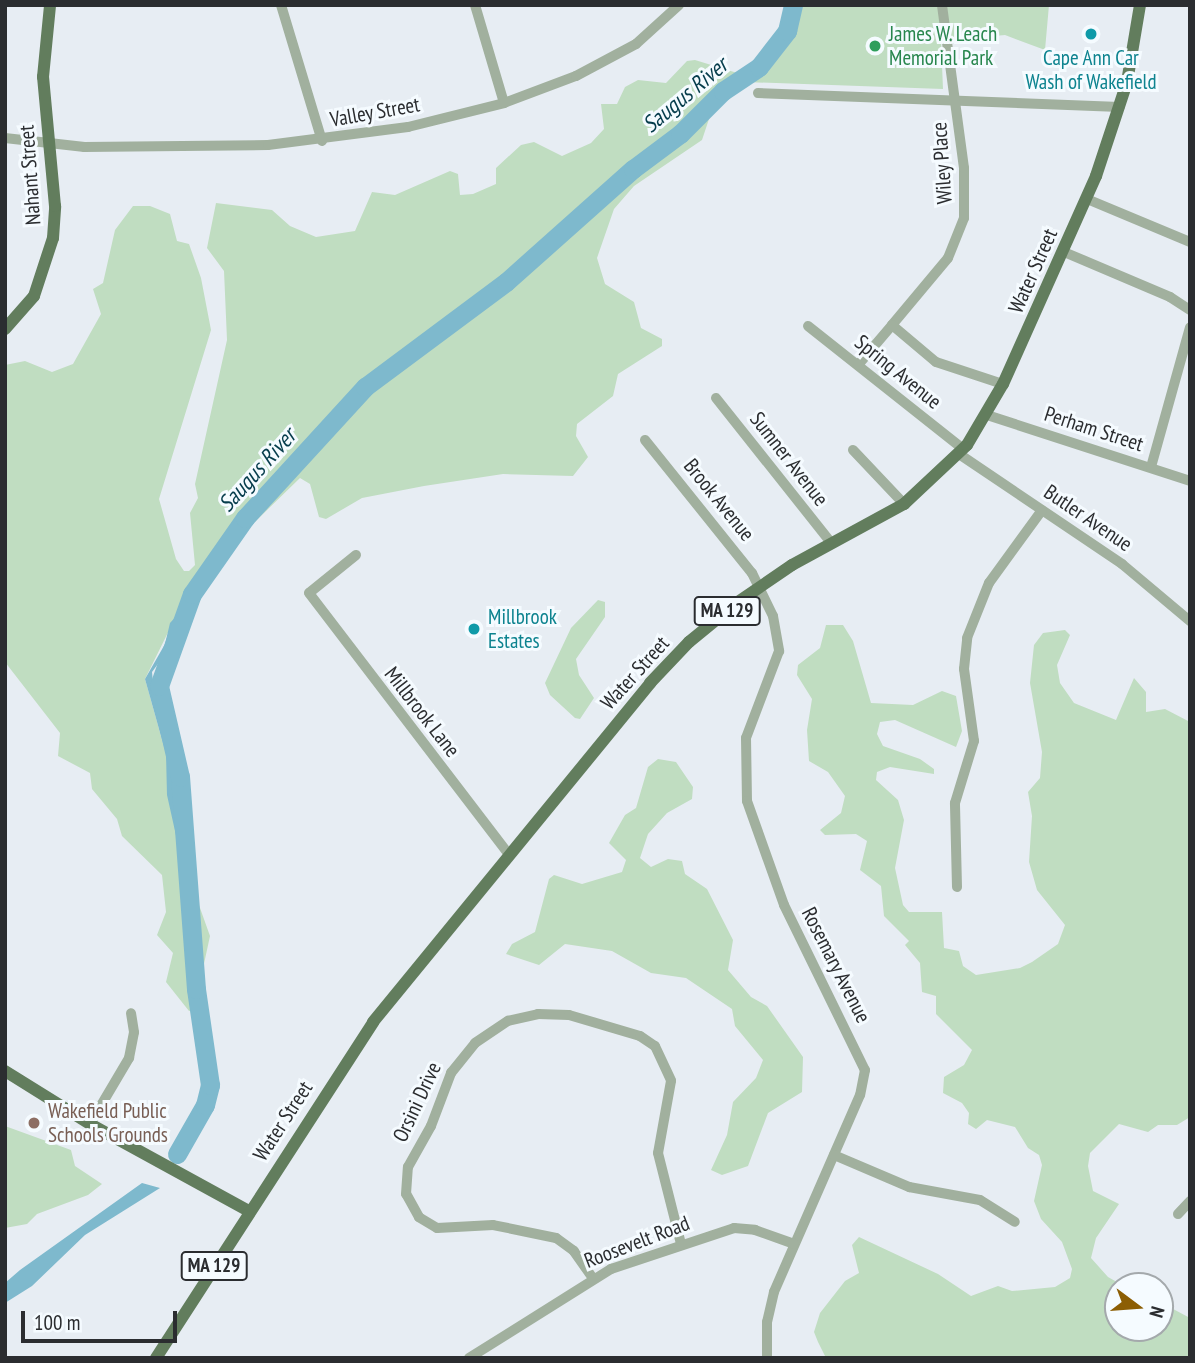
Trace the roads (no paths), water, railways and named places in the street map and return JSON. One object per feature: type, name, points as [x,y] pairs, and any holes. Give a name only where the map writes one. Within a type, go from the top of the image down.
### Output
[{"type":"main road","name":"Nahant Street","points":[[5,330],[34,296],[50,255],[55,206],[47,144],[43,65],[50,5]]},
{"type":"main road","name":"Water Street","points":[[156,1358],[365,1033],[508,853],[661,670],[760,586],[904,505],[961,452],[987,415],[1003,384],[1087,199],[1134,54],[1140,5]]},
{"type":"main road","points":[[5,1071],[90,1124],[249,1211]]},
{"type":"street","points":[[281,5],[322,141]]},
{"type":"street","points":[[475,5],[504,103]]},
{"type":"street","name":"Valley Street","points":[[5,138],[47,144],[322,141],[408,127],[504,103],[618,55],[651,33],[679,5]]},
{"type":"street","name":"Wiley Place","points":[[858,365],[943,265],[962,228],[965,180],[942,5]]},
{"type":"street","points":[[758,93],[1119,107]]},
{"type":"street","points":[[1087,199],[1190,242]]},
{"type":"street","points":[[1064,252],[1172,298],[1190,310]]},
{"type":"street","points":[[891,325],[936,362],[1003,384]]},
{"type":"street","name":"Spring Avenue","points":[[808,326],[961,452]]},
{"type":"street","points":[[1151,467],[1190,327]]},
{"type":"street","name":"Sumner Avenue","points":[[716,398],[832,544]]},
{"type":"street","name":"Perham Street","points":[[987,415],[1190,481]]},
{"type":"street","name":"Brook Avenue","points":[[645,440],[760,586]]},
{"type":"street","points":[[853,450],[904,505]]},
{"type":"street","name":"Butler Avenue","points":[[961,452],[1142,578],[1190,621]]},
{"type":"street","points":[[957,887],[955,803],[974,741],[964,669],[967,638],[989,583],[1042,510]]},
{"type":"street","name":"Millbrook Lane","points":[[356,555],[309,593],[508,853]]},
{"type":"street","name":"Rosemary Avenue","points":[[760,586],[778,631],[779,651],[749,724],[744,785],[771,874],[864,1066],[860,1096],[769,1305],[767,1358]]},
{"type":"street","points":[[90,1124],[129,1058],[134,1032],[131,1013]]},
{"type":"street","name":"Orsini Drive","points":[[592,1277],[574,1251],[556,1238],[493,1225],[444,1230],[419,1217],[407,1194],[408,1167],[431,1126],[451,1073],[475,1043],[508,1021],[538,1014],[569,1015],[640,1037],[654,1046],[671,1082],[657,1153],[681,1244]]},
{"type":"street","points":[[834,1155],[917,1190],[980,1200],[1015,1222]]},
{"type":"street","points":[[1178,1214],[1190,1201]]},
{"type":"street","name":"Roosevelt Road","points":[[469,1358],[592,1277],[681,1244],[740,1228],[794,1244]]},
{"type":"water","points":[[180,612],[169,649],[152,672],[155,704],[178,783],[187,876],[196,895],[186,878],[179,849],[167,795],[166,754],[145,679],[165,644],[170,623]]},
{"type":"water","points":[[142,1183],[160,1188],[85,1235],[32,1286],[5,1303],[5,1283]]},
{"type":"waterway","name":"Saugus River","points":[[177,1154],[205,1105],[210,1085],[196,989],[180,777],[159,686],[192,594],[245,518],[365,387],[506,282],[633,169],[680,134],[723,91],[759,67],[787,31],[793,5]]},
{"type":"place","name":"Cape Ann Car Wash of Wakefield","points":[[1091,34]]},
{"type":"place","name":"James W. Leach Memorial Park","points":[[875,46]]},
{"type":"place","name":"Millbrook Estates","points":[[474,629]]},
{"type":"place","name":"Wakefield Public Schools Grounds","points":[[34,1123]]}]
